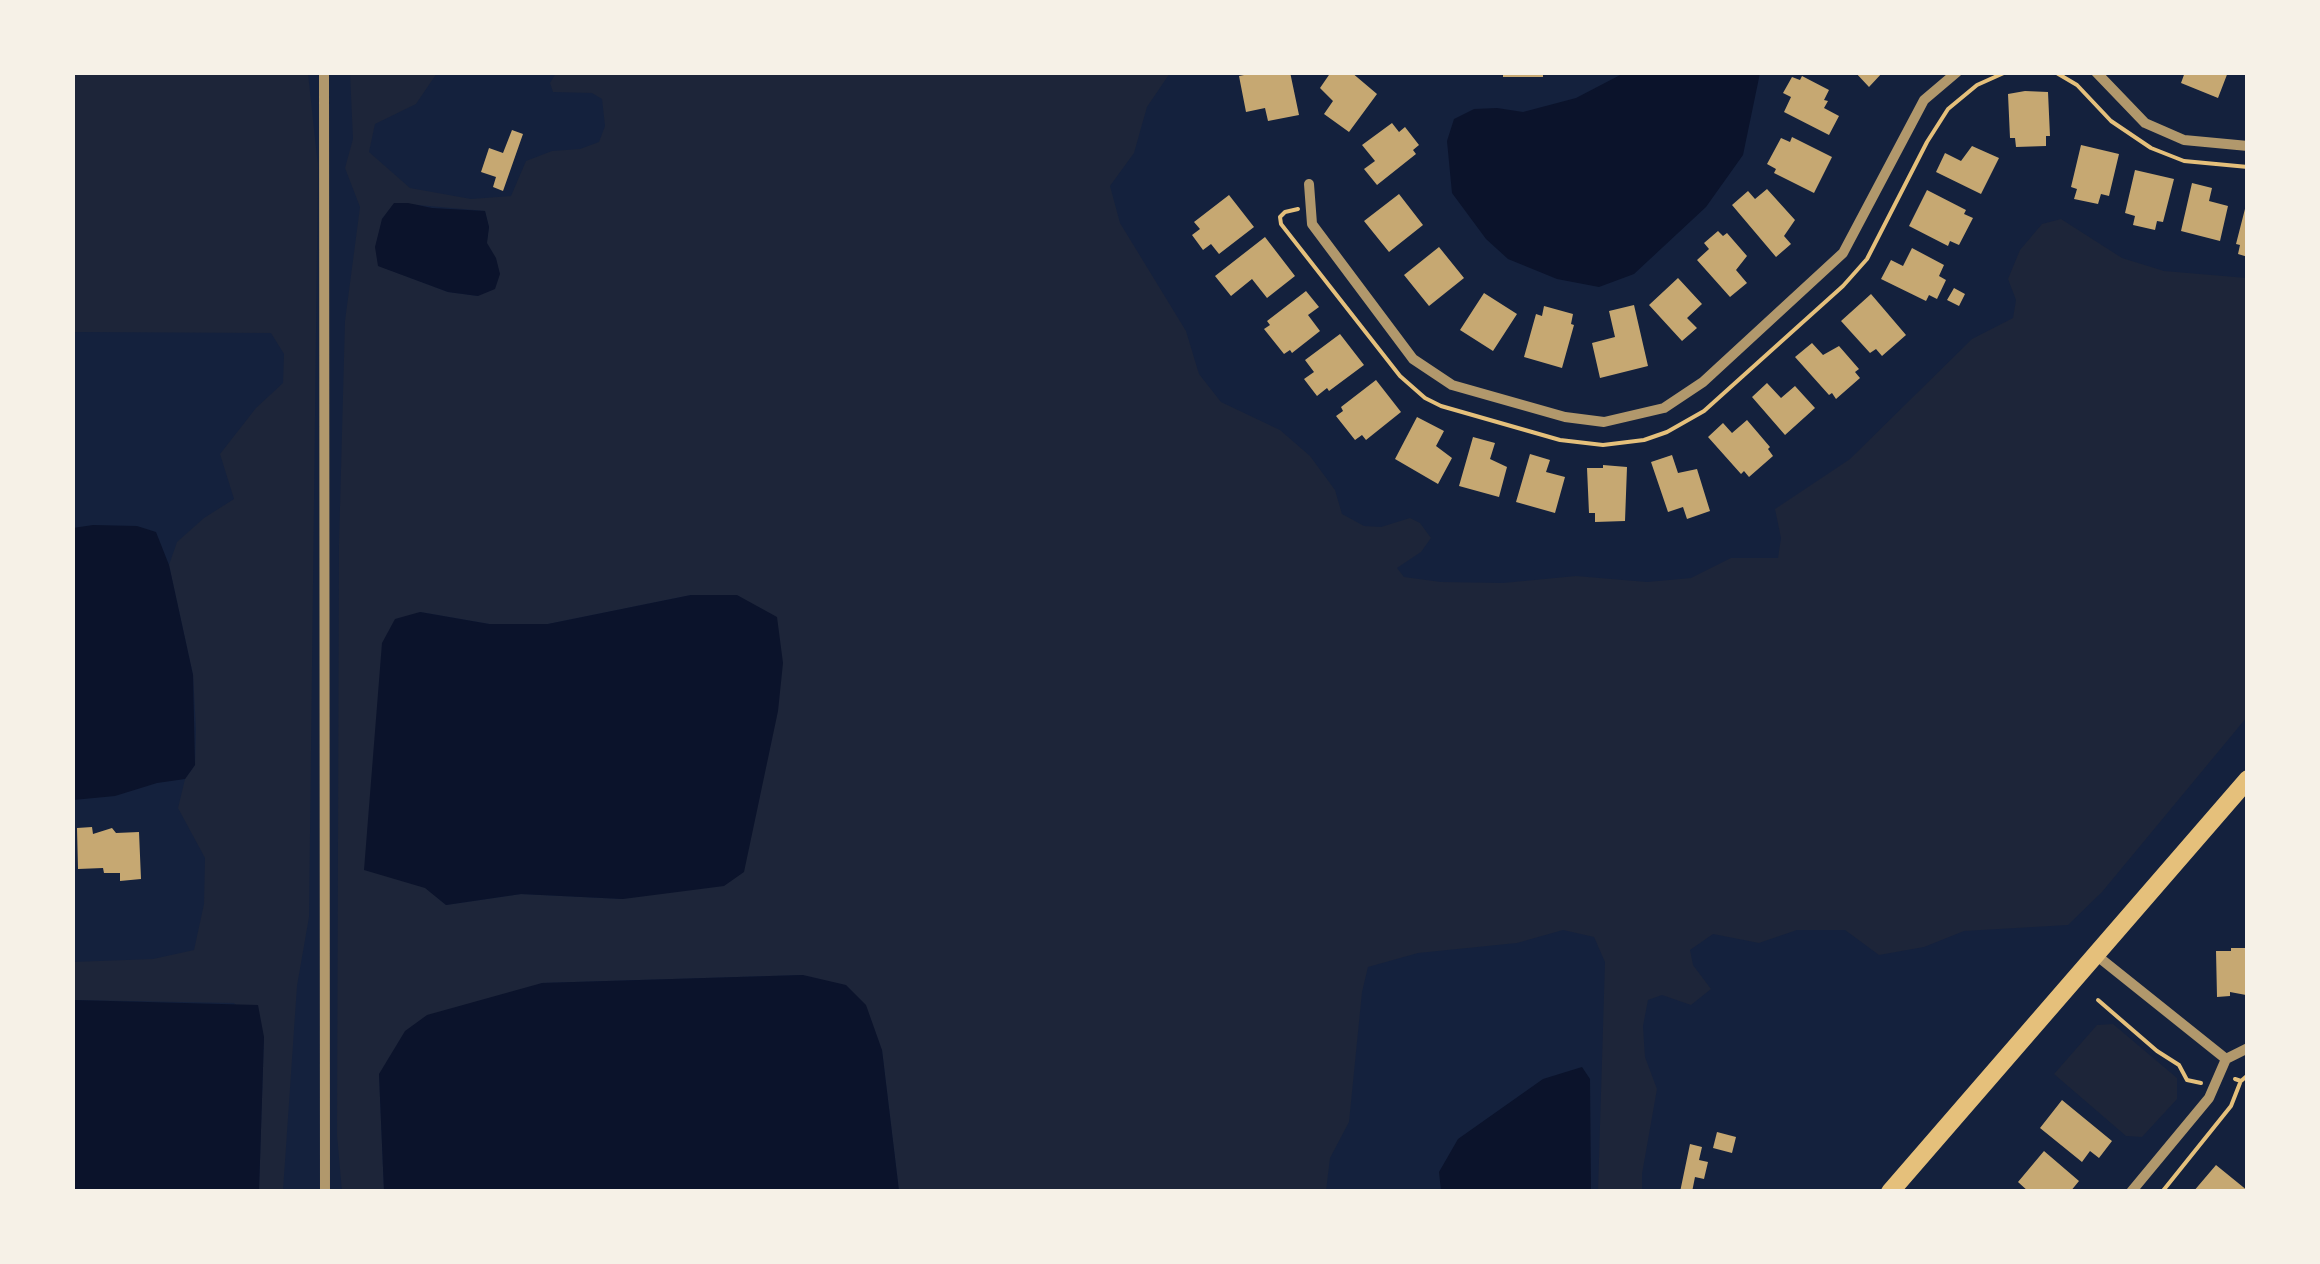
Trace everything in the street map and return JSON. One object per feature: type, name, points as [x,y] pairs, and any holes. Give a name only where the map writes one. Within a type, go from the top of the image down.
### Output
[{"type":"main road","points":[[1890,1192],[2248,779]]},
{"type":"street","points":[[324,72],[324,1192]]},
{"type":"street","points":[[1309,184],[1312,224],[1413,360],[1452,385],[1565,417],[1604,422],[1664,408],[1703,382],[1843,253],[1924,100],[1957,72]]},
{"type":"street","points":[[2096,72],[2145,123],[2184,140],[2248,146]]},
{"type":"street","points":[[2096,954],[2226,1059]]},
{"type":"street","points":[[2132,1192],[2209,1098],[2226,1059],[2248,1048]]},
{"type":"path","points":[[1310,207],[1285,212],[1281,224],[1400,376],[1425,398],[1440,406],[1560,440],[1603,446],[1644,440],[1704,411],[1843,286],[1867,259],[1948,109],[1977,85],[2006,72]]},
{"type":"path","points":[[2098,1000],[2179,1065],[2187,1080],[2202,1084],[2241,1081]]},
{"type":"path","points":[[2162,1192],[2232,1106],[2241,1081],[2248,1075]]},
{"type":"shaded area","points":[[73,73],[308,73],[318,166],[309,917],[297,986],[283,1191],[259,1191],[264,1037],[234,1003],[73,1000],[72,962],[153,959],[194,950],[204,904],[205,858],[178,808],[185,779],[195,765],[196,729],[193,675],[169,565],[177,542],[234,499],[220,454],[256,408],[283,383],[284,354],[271,333],[73,332]]},
{"type":"shaded area","points":[[350,73],[437,73],[416,104],[375,124],[369,152],[410,188],[471,199],[511,196],[526,161],[552,151],[580,149],[599,142],[605,126],[602,99],[592,93],[553,92],[550,83],[556,73],[1170,73],[1147,107],[1134,153],[1110,186],[1120,223],[1186,331],[1199,374],[1221,402],[1280,430],[1310,456],[1335,490],[1342,514],[1364,526],[1381,527],[1410,518],[1420,523],[1431,538],[1421,552],[1397,568],[1404,577],[1441,582],[1503,583],[1576,576],[1647,582],[1691,578],[1731,558],[1778,558],[1781,538],[1775,509],[1850,459],[1972,339],[2013,318],[2016,300],[2008,279],[2020,250],[2042,224],[2061,219],[2122,258],[2164,271],[2247,278],[2247,717],[2102,892],[2068,925],[1964,931],[1924,947],[1879,955],[1845,930],[1797,930],[1759,943],[1713,934],[1690,950],[1693,965],[1711,989],[1691,1005],[1662,995],[1648,1000],[1643,1026],[1645,1057],[1657,1089],[1642,1191],[1598,1191],[1605,962],[1594,937],[1563,930],[1517,943],[1418,953],[1368,967],[1349,1122],[1330,1158],[1326,1191],[899,1191],[882,1050],[803,975],[542,983],[379,1074],[384,1191],[342,1192],[337,1135],[339,544],[345,321],[360,207],[345,168],[353,139]],"holes":[[[395,203],[485,211],[489,227],[478,296],[448,292],[379,266],[382,219]],[[691,595],[623,899],[521,894],[446,905],[426,888],[420,612],[489,624],[548,624]]]},
{"type":"shaded area","points":[[1624,73],[1760,73],[1743,155],[1706,207],[1634,274],[1599,287],[1557,279],[1508,259],[1486,239],[1452,193],[1447,141],[1454,119],[1474,109],[1523,112],[1576,98]]},
{"type":"shaded area","points":[[394,203],[485,211],[487,243],[500,274],[495,289],[478,296],[448,292],[378,266],[375,247],[382,219]]},
{"type":"shaded area","points":[[137,526],[156,532],[169,565],[193,675],[195,765],[185,779],[115,796],[73,800],[73,528]]},
{"type":"shaded area","points":[[691,595],[737,595],[777,617],[783,663],[778,711],[744,872],[724,886],[623,899],[521,894],[446,905],[425,888],[364,870],[382,643],[395,619],[420,612],[489,624],[548,624]]},
{"type":"shaded area","points":[[803,975],[846,985],[866,1005],[882,1050],[899,1191],[384,1191],[379,1074],[405,1031],[427,1015],[542,983]]},
{"type":"shaded area","points":[[73,1000],[258,1005],[264,1037],[259,1191],[73,1191]]},
{"type":"shaded area","points":[[2113,1024],[2177,1078],[2177,1099],[2142,1137],[2126,1136],[2054,1074],[2097,1025]]},
{"type":"shaded area","points":[[1582,1067],[1590,1079],[1591,1191],[1441,1191],[1439,1172],[1458,1139],[1543,1079]]},
{"type":"building","points":[[1290,72],[1299,115],[1268,121],[1265,108],[1246,112],[1239,76]]},
{"type":"building","points":[[1331,72],[1351,72],[1377,94],[1349,132],[1324,114],[1333,101],[1320,88]]},
{"type":"building","points":[[1503,72],[1543,72],[1543,77],[1503,77]]},
{"type":"building","points":[[1855,72],[1883,72],[1869,87]]},
{"type":"building","points":[[2185,72],[2228,72],[2218,98],[2181,83]]},
{"type":"building","points":[[1802,76],[1829,90],[1824,108],[1839,116],[1829,135],[1784,112],[1791,97],[1783,93],[1792,77],[1800,80]]},
{"type":"building","points":[[2048,92],[2050,136],[2046,136],[2046,146],[2016,147],[2015,138],[2010,138],[2008,94]]},
{"type":"building","points":[[1392,123],[1399,132],[1405,127],[1419,145],[1413,150],[1416,154],[1377,185],[1364,169],[1375,161],[1362,145]]},
{"type":"building","points":[[512,130],[523,134],[503,191],[493,187],[496,177],[481,172],[489,148],[503,153]]},
{"type":"building","points":[[1792,137],[1832,157],[1814,193],[1774,173],[1776,169],[1767,164],[1781,138],[1790,142]]},
{"type":"building","points":[[2081,145],[2119,154],[2109,196],[2101,194],[2098,204],[2074,199],[2077,189],[2071,187]]},
{"type":"building","points":[[1972,146],[1999,158],[1981,194],[1936,172],[1945,153],[1961,161]]},
{"type":"building","points":[[2135,170],[2174,179],[2163,222],[2157,221],[2155,230],[2133,225],[2135,216],[2125,213]]},
{"type":"building","points":[[2192,183],[2212,188],[2209,201],[2228,206],[2220,241],[2181,231]]},
{"type":"building","points":[[1767,189],[1795,220],[1784,236],[1791,244],[1776,257],[1732,205],[1748,191],[1755,199]]},
{"type":"building","points":[[1927,190],[1966,210],[1964,214],[1973,218],[1959,245],[1950,241],[1948,246],[1909,226]]},
{"type":"building","points":[[1399,194],[1423,225],[1389,252],[1364,221]]},
{"type":"building","points":[[1229,195],[1254,227],[1219,254],[1211,244],[1203,250],[1192,235],[1200,229],[1194,222]]},
{"type":"building","points":[[2246,205],[2248,257],[2238,254],[2240,245],[2236,244]]},
{"type":"building","points":[[1718,231],[1723,236],[1727,233],[1747,256],[1736,270],[1747,283],[1730,297],[1697,260],[1709,249],[1704,243]]},
{"type":"building","points":[[1265,237],[1295,276],[1267,298],[1252,279],[1231,296],[1215,276]]},
{"type":"building","points":[[1439,247],[1464,278],[1429,306],[1404,275]]},
{"type":"building","points":[[1912,248],[1944,265],[1939,276],[1946,280],[1937,299],[1929,295],[1926,301],[1881,279],[1891,260],[1903,266]]},
{"type":"building","points":[[1678,278],[1702,304],[1687,318],[1697,328],[1682,341],[1649,305]]},
{"type":"building","points":[[1954,288],[1965,294],[1959,306],[1947,300]]},
{"type":"building","points":[[1306,291],[1319,307],[1308,315],[1320,331],[1292,353],[1290,350],[1284,354],[1264,329],[1270,325],[1267,321]]},
{"type":"building","points":[[1484,293],[1517,314],[1493,351],[1460,330]]},
{"type":"building","points":[[1871,294],[1906,335],[1882,356],[1876,349],[1870,353],[1841,321]]},
{"type":"building","points":[[1634,305],[1648,366],[1600,378],[1592,343],[1615,337],[1609,311]]},
{"type":"building","points":[[1544,306],[1573,314],[1574,325],[1562,368],[1524,357],[1536,314],[1542,316]]},
{"type":"building","points":[[1340,334],[1364,365],[1317,396],[1304,379],[1314,372],[1305,360]]},
{"type":"building","points":[[1812,343],[1823,355],[1839,346],[1859,369],[1855,372],[1860,378],[1836,399],[1795,357]]},
{"type":"building","points":[[1376,380],[1401,412],[1366,440],[1362,435],[1355,440],[1336,416],[1343,411],[1341,407]]},
{"type":"building","points":[[1767,383],[1781,398],[1795,386],[1815,408],[1785,435],[1752,397]]},
{"type":"building","points":[[1417,417],[1444,431],[1436,446],[1452,458],[1438,484],[1395,459]]},
{"type":"building","points":[[1747,420],[1773,456],[1749,477],[1744,471],[1741,474],[1708,437],[1723,423],[1732,433]]},
{"type":"building","points":[[1473,437],[1495,443],[1490,459],[1507,467],[1499,497],[1459,486]]},
{"type":"building","points":[[1530,454],[1550,460],[1546,472],[1565,477],[1555,513],[1516,502]]},
{"type":"building","points":[[1672,455],[1678,473],[1697,469],[1710,511],[1687,519],[1683,507],[1668,512],[1651,462]]},
{"type":"building","points":[[1627,467],[1625,521],[1595,522],[1595,513],[1589,513],[1587,468]]},
{"type":"building","points":[[92,827],[93,834],[112,828],[116,833],[139,832],[141,879],[120,881],[120,873],[104,873],[103,868],[78,869],[77,828]]},
{"type":"building","points":[[2245,948],[2248,992],[2217,997],[2216,951]]},
{"type":"building","points":[[2062,1100],[2112,1141],[2099,1158],[2090,1151],[2082,1162],[2040,1128]]},
{"type":"building","points":[[1717,1132],[1736,1137],[1732,1153],[1713,1148]]},
{"type":"building","points":[[1690,1144],[1702,1147],[1699,1160],[1708,1162],[1704,1179],[1695,1177],[1692,1192],[1680,1192]]},
{"type":"building","points":[[2044,1151],[2079,1181],[2070,1192],[2029,1192],[2018,1182]]},
{"type":"building","points":[[2216,1165],[2248,1191],[2248,1192],[2193,1192]]}]
